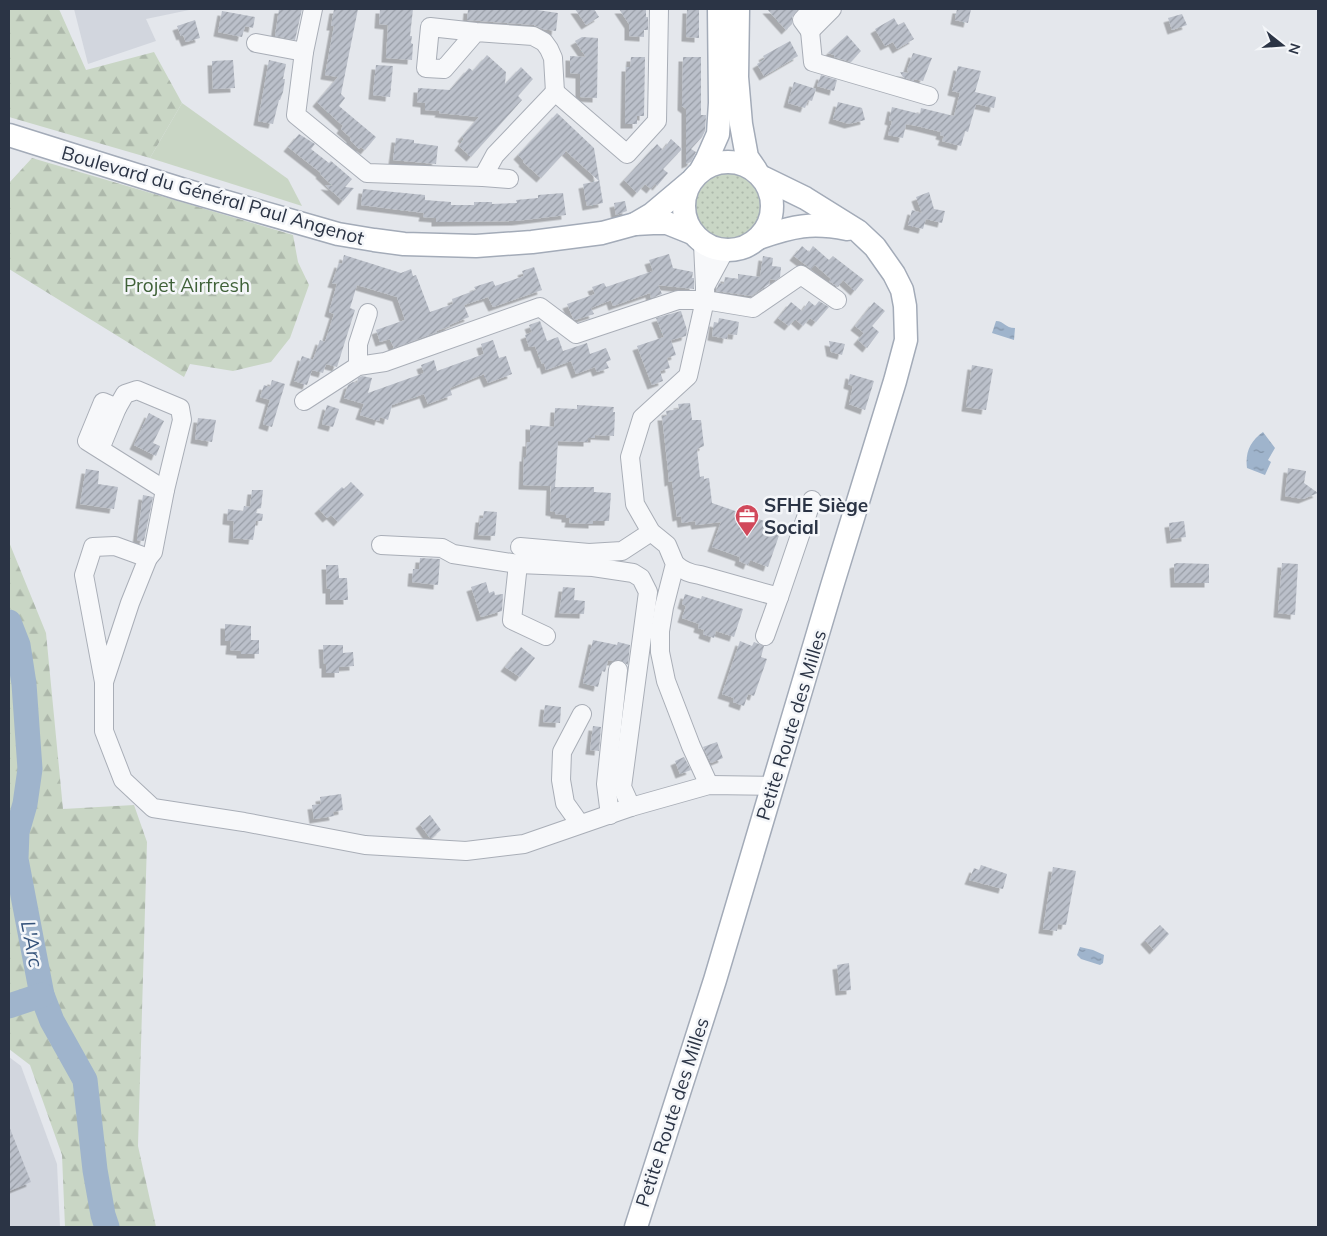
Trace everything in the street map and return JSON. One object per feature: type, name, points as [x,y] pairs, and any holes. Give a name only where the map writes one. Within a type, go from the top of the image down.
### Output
[{"type":"main road","points":[[720,9],[718,134],[707,159],[684,196],[685,217],[697,238],[725,250],[746,247],[759,238],[803,225],[826,225],[858,231]]},
{"type":"main road","points":[[738,9],[738,77],[741,124],[747,157],[760,174],[772,196],[770,220],[759,238]]},
{"type":"main road","name":"Boulevard du Général Paul Angenot","points":[[9,135],[338,234],[374,240],[404,244],[476,246],[532,242],[602,233],[636,224],[667,223],[697,238]]},
{"type":"main road","points":[[695,176],[716,162],[737,162],[760,174]]},
{"type":"main road","name":"Petite Route des Milles","points":[[636,1227],[715,980],[772,786],[896,381],[906,340],[905,306],[902,290],[876,247],[858,231],[760,174]]},
{"type":"main road","name":"Boulevard du Général Paul Angenot","points":[[636,224],[652,214],[695,176]]},
{"type":"street","points":[[313,9],[304,52],[296,115],[367,173],[509,179]]},
{"type":"street","points":[[476,32],[533,36],[544,42],[553,58],[555,92],[627,154],[658,121],[658,9]]},
{"type":"street","points":[[812,9],[802,20],[810,31],[813,62],[929,96]]},
{"type":"street","points":[[810,31],[832,9]]},
{"type":"street","points":[[256,43],[304,52]]},
{"type":"street","points":[[483,177],[495,155],[555,92]]},
{"type":"street","points":[[697,238],[705,294]]},
{"type":"street","points":[[725,250],[705,294],[688,376],[642,418],[630,457],[635,504],[651,532],[667,545],[675,564],[681,570],[780,597]]},
{"type":"street","points":[[304,401],[358,366],[385,362],[540,307],[576,334],[678,300],[705,294],[753,308],[801,274],[836,300]]},
{"type":"street","points":[[358,366],[358,344],[368,313]]},
{"type":"street","points":[[104,682],[130,603],[148,558],[154,552],[165,490],[182,420],[180,408],[137,390],[125,394],[117,408],[103,402],[87,441],[165,490]]},
{"type":"street","points":[[765,636],[812,500]]},
{"type":"street","points":[[381,545],[442,548],[453,554],[519,556],[589,553],[622,551],[651,532]]},
{"type":"street","points":[[148,558],[115,546],[93,547],[84,575],[104,682],[104,731],[123,780],[153,808],[244,822],[365,845],[466,851],[524,844],[632,807],[709,785],[772,786]]},
{"type":"street","points":[[519,556],[512,620],[546,636]]},
{"type":"street","points":[[519,556],[633,573],[641,578],[648,592],[622,786],[632,807]]},
{"type":"street","points":[[675,564],[664,607],[660,631],[660,652],[666,682],[691,746],[709,785]]},
{"type":"street","points":[[610,815],[606,784],[618,670]]},
{"type":"street","points":[[580,824],[565,803],[561,780],[562,752],[582,714]]},
{"type":"shaded area","points":[[74,9],[194,9],[146,19],[156,41],[88,64]]},
{"type":"shaded area","points":[[9,1057],[21,1066],[57,1164],[60,1227],[9,1227]]},
{"type":"green space","points":[[9,9],[59,9],[86,70],[154,52],[182,103],[150,158],[9,117]]},
{"type":"green space","points":[[182,103],[288,179],[302,206],[150,158]]},
{"type":"green space","name":"Projet Airfresh","points":[[32,158],[293,235],[298,262],[309,285],[290,338],[271,362],[233,371],[190,364],[184,377],[9,269],[9,183]]},
{"type":"green space","points":[[728,172],[741,175],[753,182],[760,194],[763,207],[760,220],[753,232],[741,239],[728,242],[715,239],[703,232],[696,220],[693,207],[696,194],[703,182],[715,175]]},
{"type":"green space","points":[[9,542],[46,633],[63,809],[134,805],[147,842],[138,1146],[156,1227],[65,1227],[62,1155],[30,1065],[9,1049]]},
{"type":"water","points":[[996,321],[1015,328],[1014,340],[992,333]]},
{"type":"water","points":[[1263,432],[1275,448],[1268,460],[1271,462],[1265,475],[1247,468],[1249,448]]},
{"type":"water","points":[[1080,947],[1104,955],[1103,963],[1100,965],[1081,959],[1077,955]]},
{"type":"building","points":[[279,9],[302,9],[295,40],[275,36]]},
{"type":"building","points":[[334,9],[358,9],[341,94],[345,98],[339,106],[376,137],[365,150],[361,147],[359,149],[350,140],[351,138],[341,129],[343,126],[317,102],[338,77],[325,75],[334,26],[331,26]]},
{"type":"building","points":[[380,9],[413,9],[410,36],[412,36],[411,43],[413,44],[412,60],[386,58],[388,25],[379,24]]},
{"type":"building","points":[[468,9],[538,9],[558,13],[556,31],[534,25],[467,20]]},
{"type":"building","points":[[575,9],[594,9],[599,17],[586,25]]},
{"type":"building","points":[[619,9],[646,9],[648,30],[644,30],[644,37],[629,36],[629,24]]},
{"type":"building","points":[[687,9],[699,9],[699,38],[686,37]]},
{"type":"building","points":[[767,9],[798,9],[792,17],[792,24],[786,30]]},
{"type":"building","points":[[957,9],[971,9],[968,23],[955,20]]},
{"type":"building","points":[[222,11],[255,17],[253,28],[245,26],[242,37],[218,32]]},
{"type":"building","points":[[1182,14],[1187,25],[1172,30],[1168,18]]},
{"type":"building","points":[[894,18],[898,25],[904,22],[914,39],[897,49],[893,42],[885,46],[875,29]]},
{"type":"building","points":[[195,20],[200,38],[186,42],[177,26]]},
{"type":"building","points":[[847,35],[861,51],[851,62],[834,57],[834,55],[828,53]]},
{"type":"building","points":[[582,37],[598,38],[597,98],[580,97],[580,74],[570,73],[570,56],[586,57],[575,41]]},
{"type":"building","points":[[790,41],[798,56],[764,76],[757,64],[765,59],[763,56]]},
{"type":"building","points":[[913,53],[932,58],[923,81],[914,79],[914,81],[903,77],[900,72],[909,73],[907,70]]},
{"type":"building","points":[[487,55],[506,72],[505,84],[521,67],[533,79],[518,96],[522,100],[471,157],[459,146],[464,139],[462,137],[479,117],[425,110],[425,103],[417,102],[418,88],[450,90],[469,68],[473,71]]},
{"type":"building","points":[[631,57],[645,57],[644,116],[637,116],[637,124],[625,124],[626,67],[630,67]]},
{"type":"building","points":[[683,57],[701,57],[701,115],[706,115],[705,131],[691,149],[696,152],[691,162],[686,164],[686,109],[682,106]]},
{"type":"building","points":[[233,60],[235,88],[213,89],[212,61]]},
{"type":"building","points":[[269,60],[286,64],[283,92],[273,124],[258,121]]},
{"type":"building","points":[[376,65],[393,66],[390,97],[373,95]]},
{"type":"building","points":[[958,66],[981,71],[975,92],[996,97],[994,108],[976,104],[968,132],[965,131],[961,146],[942,141],[944,136],[940,135],[941,132],[906,124],[903,138],[888,135],[892,121],[889,120],[892,107],[920,114],[921,108],[954,116],[960,93],[952,91]]},
{"type":"building","points":[[821,75],[837,80],[834,91],[817,86]]},
{"type":"building","points":[[794,82],[816,89],[812,101],[808,100],[805,108],[788,103]]},
{"type":"building","points":[[838,102],[862,108],[865,120],[849,124],[833,119]]},
{"type":"building","points":[[557,113],[594,148],[603,203],[587,206],[583,184],[599,181],[566,151],[541,178],[518,155]]},
{"type":"building","points":[[299,134],[315,144],[311,149],[329,163],[331,161],[352,179],[345,187],[354,188],[343,201],[325,185],[333,186],[321,173],[288,147]]},
{"type":"building","points":[[396,138],[414,140],[414,143],[438,146],[436,164],[393,160]]},
{"type":"building","points":[[671,139],[682,149],[663,169],[668,173],[657,186],[655,184],[651,189],[645,184],[637,193],[624,180],[657,144],[663,150]]},
{"type":"building","points":[[363,189],[425,195],[425,200],[451,202],[451,205],[474,205],[474,202],[492,202],[492,204],[517,203],[516,200],[538,198],[538,195],[563,193],[566,215],[516,221],[436,222],[436,218],[423,217],[424,213],[361,205]]},
{"type":"building","points":[[929,192],[934,209],[945,211],[942,223],[926,219],[923,229],[908,225],[912,210],[922,213],[916,197]]},
{"type":"building","points":[[625,201],[627,211],[616,215],[614,203]]},
{"type":"building","points":[[802,246],[809,252],[813,246],[829,260],[833,256],[864,280],[855,291],[843,280],[838,287],[829,281],[831,279],[815,265],[811,269],[794,256]]},
{"type":"building","points":[[669,254],[673,268],[693,272],[694,289],[658,285],[662,294],[651,298],[650,293],[613,306],[611,300],[591,308],[594,314],[575,320],[573,318],[567,304],[595,294],[592,287],[604,283],[606,287],[653,271],[649,260]]},
{"type":"building","points":[[344,255],[401,273],[411,269],[413,276],[416,275],[430,312],[453,304],[452,299],[476,290],[474,287],[493,281],[495,286],[524,276],[522,271],[534,267],[542,290],[493,307],[488,297],[464,305],[469,317],[437,332],[394,348],[390,339],[380,342],[376,330],[405,320],[397,297],[357,285],[350,308],[355,310],[337,367],[326,364],[323,373],[312,370],[307,385],[294,381],[302,356],[313,360],[320,340],[325,342],[334,314],[329,312],[337,284],[332,283],[339,263],[342,264]]},
{"type":"building","points":[[763,256],[773,258],[772,266],[781,267],[780,277],[776,280],[770,279],[769,284],[751,296],[716,291],[719,283],[724,284],[725,277],[738,279],[738,274],[760,277]]},
{"type":"building","points":[[809,301],[815,306],[819,301],[829,307],[816,322],[810,318],[803,326],[795,319],[789,326],[778,318],[791,302],[802,311]]},
{"type":"building","points":[[874,302],[885,311],[872,326],[879,332],[867,348],[858,340],[864,333],[855,326]]},
{"type":"building","points":[[681,311],[687,330],[686,336],[671,340],[676,355],[667,358],[670,368],[660,371],[663,381],[652,385],[637,346],[664,337],[656,318]]},
{"type":"building","points":[[719,318],[739,322],[737,335],[728,334],[727,339],[712,336],[714,322],[718,323]]},
{"type":"building","points":[[540,321],[547,341],[558,337],[563,351],[587,343],[590,354],[606,348],[611,360],[606,362],[609,368],[597,372],[595,367],[576,374],[571,361],[546,370],[535,346],[529,347],[525,335],[532,332],[529,325]]},
{"type":"building","points":[[493,340],[499,358],[506,356],[512,374],[488,383],[484,374],[450,388],[452,395],[428,404],[424,394],[392,405],[388,420],[380,417],[379,421],[360,415],[364,404],[344,398],[348,385],[353,382],[357,383],[358,378],[362,376],[372,378],[368,393],[424,373],[421,365],[434,360],[437,371],[484,354],[481,344]]},
{"type":"building","points":[[829,341],[845,344],[842,355],[831,352]]},
{"type":"building","points":[[972,365],[993,369],[986,410],[966,407]]},
{"type":"building","points":[[850,374],[874,381],[865,410],[849,404],[853,386],[848,384]]},
{"type":"building","points":[[272,380],[285,384],[272,427],[263,424],[270,400],[260,397],[264,385],[270,387]]},
{"type":"building","points":[[690,403],[692,420],[701,420],[704,446],[697,449],[700,477],[704,476],[704,479],[709,478],[712,503],[782,527],[768,567],[750,560],[748,565],[739,561],[740,557],[712,547],[721,522],[696,525],[695,521],[682,523],[681,516],[677,517],[672,481],[669,482],[662,416],[667,416],[666,411],[679,409],[678,404]]},
{"type":"building","points":[[327,405],[339,409],[333,427],[322,424]]},
{"type":"building","points":[[577,405],[614,407],[614,436],[595,435],[595,438],[588,438],[588,442],[558,441],[555,487],[594,487],[594,492],[611,493],[609,521],[593,521],[593,524],[569,523],[570,518],[566,518],[566,515],[555,514],[555,512],[550,511],[551,486],[523,485],[524,457],[526,457],[527,442],[530,442],[530,425],[554,427],[555,408],[577,409]]},
{"type":"building","points":[[149,413],[164,421],[153,443],[160,446],[156,456],[134,445]]},
{"type":"building","points":[[198,418],[216,420],[212,442],[195,439]]},
{"type":"building","points":[[1288,468],[1306,471],[1304,483],[1318,493],[1303,499],[1285,496]]},
{"type":"building","points":[[86,469],[99,471],[98,484],[118,487],[114,509],[80,504]]},
{"type":"building","points":[[351,482],[364,495],[338,522],[331,515],[327,518],[319,509],[342,487],[344,489]]},
{"type":"building","points":[[252,490],[263,490],[261,508],[257,509],[256,513],[263,514],[262,521],[256,521],[253,540],[233,538],[234,521],[227,520],[228,509],[243,511],[244,506],[250,507]]},
{"type":"building","points":[[143,495],[153,497],[144,541],[137,540]]},
{"type":"building","points":[[484,511],[497,512],[495,536],[478,535],[480,518],[483,518]]},
{"type":"building","points":[[1184,521],[1186,537],[1171,539],[1169,523]]},
{"type":"building","points":[[420,558],[440,559],[438,585],[412,582],[413,569],[419,569]]},
{"type":"building","points":[[1282,563],[1298,564],[1295,615],[1278,613]]},
{"type":"building","points":[[1174,564],[1209,564],[1209,583],[1175,583]]},
{"type":"building","points":[[326,565],[338,565],[339,578],[347,578],[348,600],[330,600],[330,589],[327,589]]},
{"type":"building","points":[[486,582],[489,593],[494,591],[495,595],[503,594],[502,611],[481,617],[471,587]]},
{"type":"building","points":[[563,587],[575,588],[574,600],[585,601],[584,614],[559,613]]},
{"type":"building","points":[[685,594],[701,599],[702,596],[743,609],[734,637],[716,631],[714,638],[703,634],[704,630],[698,628],[699,624],[682,618],[686,606],[682,604]]},
{"type":"building","points":[[225,624],[251,626],[251,640],[259,640],[259,654],[241,654],[241,651],[230,650],[231,641],[225,641]]},
{"type":"building","points":[[593,640],[617,645],[618,642],[630,645],[628,665],[620,660],[608,660],[605,672],[602,671],[598,687],[583,683]]},
{"type":"building","points":[[740,641],[752,646],[754,642],[764,646],[761,657],[767,659],[754,696],[748,694],[744,706],[733,702],[734,698],[722,694]]},
{"type":"building","points":[[323,645],[343,645],[343,653],[353,652],[354,666],[339,667],[339,673],[326,673]]},
{"type":"building","points":[[521,647],[535,658],[520,677],[505,667]]},
{"type":"building","points":[[545,705],[561,707],[560,723],[543,722]]},
{"type":"building","points":[[593,726],[601,727],[599,751],[590,750]]},
{"type":"building","points":[[717,742],[723,758],[711,763],[703,747]]},
{"type":"building","points":[[684,757],[691,770],[680,774],[675,761]]},
{"type":"building","points":[[341,794],[343,810],[333,812],[334,816],[314,819],[312,805],[321,804],[320,797]]},
{"type":"building","points":[[430,815],[441,830],[432,838],[430,838],[420,824]]},
{"type":"building","points":[[981,865],[1007,874],[1003,889],[969,880],[974,868],[979,870]]},
{"type":"building","points":[[1053,867],[1076,871],[1066,925],[1058,924],[1057,931],[1043,929]]},
{"type":"building","points":[[1160,925],[1169,934],[1154,950],[1145,940]]},
{"type":"building","points":[[849,963],[851,990],[840,991],[837,965]]},
{"type":"building","points":[[9,1126],[31,1182],[9,1191]]},
{"type":"waterway","name":"L'Arc","points":[[9,622],[18,645],[24,684],[30,769],[25,804],[17,832],[16,859],[42,995],[52,1021],[85,1080],[95,1170],[107,1227]]},
{"type":"waterway","points":[[9,1006],[42,995]]},
{"type":"place","name":"SFHE Siège Social","points":[[747,537]]}]
